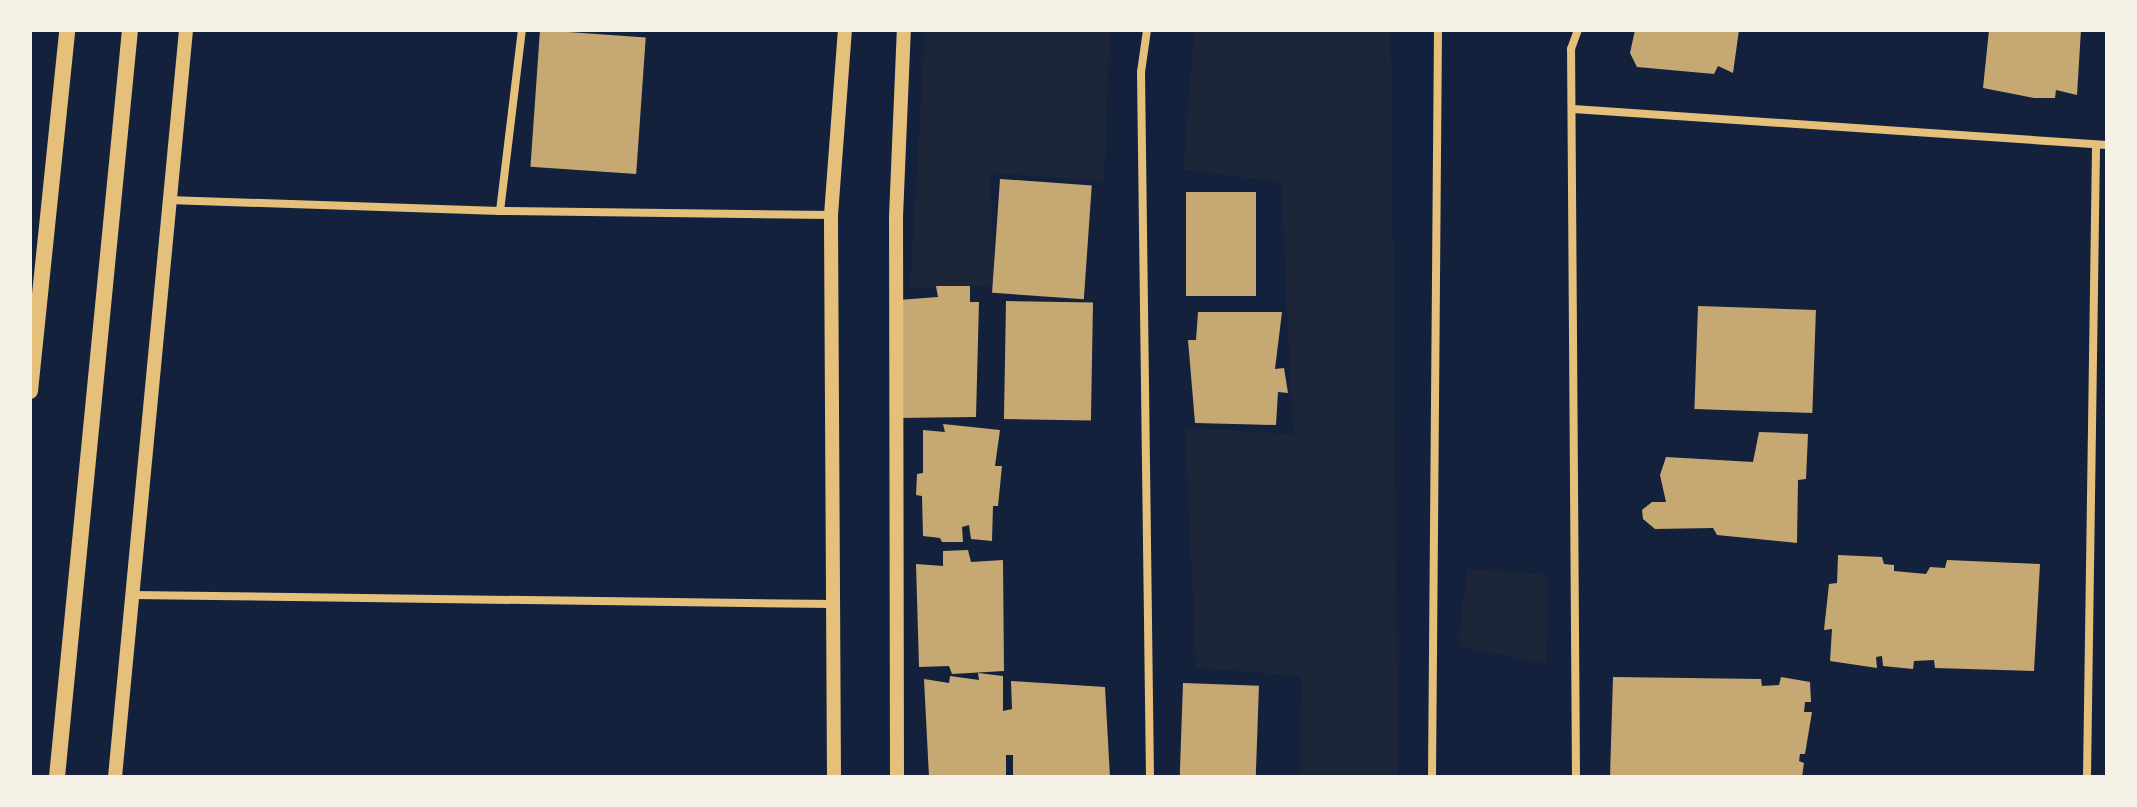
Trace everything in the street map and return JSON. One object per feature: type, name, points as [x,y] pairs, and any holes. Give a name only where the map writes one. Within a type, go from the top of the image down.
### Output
[{"type":"main road","points":[[30,391],[67,30]]},
{"type":"main road","points":[[57,777],[130,30]]},
{"type":"street","points":[[115,777],[167,200],[186,30]]},
{"type":"street","points":[[500,211],[522,30]]},
{"type":"street","points":[[834,777],[831,215],[845,30]]},
{"type":"street","points":[[897,777],[896,217],[904,30]]},
{"type":"street","points":[[1147,30],[1141,72],[1150,777]]},
{"type":"street","points":[[1432,777],[1438,30]]},
{"type":"street","points":[[1576,777],[1571,49],[1578,30]]},
{"type":"street","points":[[1573,109],[2107,145]]},
{"type":"street","points":[[2087,777],[2096,145]]},
{"type":"street","points":[[167,200],[500,211],[831,215]]},
{"type":"street","points":[[132,595],[833,604]]},
{"type":"shaded area","points":[[925,30],[1110,30],[1104,181],[990,173],[995,285],[910,289]]},
{"type":"shaded area","points":[[1194,30],[1391,30],[1398,777],[1300,777],[1301,676],[1196,668],[1185,428],[1293,434],[1281,182],[1183,170]]},
{"type":"shaded area","points":[[1467,569],[1548,575],[1547,664],[1458,646]]},
{"type":"building","points":[[540,30],[646,37],[636,174],[530,167]]},
{"type":"building","points":[[1635,30],[1739,30],[1733,73],[1718,66],[1714,74],[1637,67],[1630,53]]},
{"type":"building","points":[[1989,30],[2081,30],[2077,95],[2056,90],[2055,98],[2034,98],[1983,88]]},
{"type":"building","points":[[1000,179],[1092,185],[1084,299],[992,293]]},
{"type":"building","points":[[1186,192],[1256,192],[1256,296],[1186,296]]},
{"type":"building","points":[[936,286],[970,286],[970,302],[979,302],[976,417],[896,418],[898,300],[938,297]]},
{"type":"building","points":[[1006,301],[1093,303],[1091,421],[1004,419]]},
{"type":"building","points":[[1698,306],[1816,310],[1812,413],[1694,409]]},
{"type":"building","points":[[1198,312],[1282,312],[1275,369],[1284,368],[1288,393],[1278,392],[1276,425],[1195,423],[1188,340],[1196,340]]},
{"type":"building","points":[[943,424],[1000,430],[995,466],[1002,466],[998,506],[993,506],[992,541],[971,539],[969,525],[962,527],[963,542],[942,542],[940,538],[923,536],[922,496],[916,495],[917,474],[923,473],[923,430],[945,432]]},
{"type":"building","points":[[1759,432],[1808,434],[1806,479],[1798,480],[1797,543],[1717,535],[1713,528],[1655,529],[1643,519],[1642,510],[1652,502],[1666,502],[1660,475],[1666,457],[1753,462]]},
{"type":"building","points":[[968,550],[971,562],[1003,560],[1004,671],[952,674],[949,666],[919,667],[916,564],[943,566],[943,551]]},
{"type":"building","points":[[1838,555],[1882,557],[1884,564],[1894,565],[1894,571],[1926,574],[1930,567],[1945,568],[1947,560],[2040,564],[2034,671],[1935,668],[1934,660],[1914,661],[1913,669],[1883,666],[1882,656],[1876,657],[1877,668],[1830,661],[1832,629],[1824,630],[1829,584],[1837,583]]},
{"type":"building","points":[[978,673],[1003,676],[1003,711],[1012,709],[1011,681],[1105,687],[1110,777],[1013,777],[1013,755],[1006,755],[1006,777],[929,777],[924,679],[949,683],[950,676],[979,680]]},
{"type":"building","points":[[1613,677],[1761,679],[1762,686],[1779,685],[1781,677],[1810,682],[1811,702],[1805,702],[1804,712],[1812,712],[1805,754],[1800,754],[1799,761],[1804,763],[1802,777],[1610,777]]},
{"type":"building","points":[[1183,683],[1259,686],[1256,777],[1180,777]]}]
